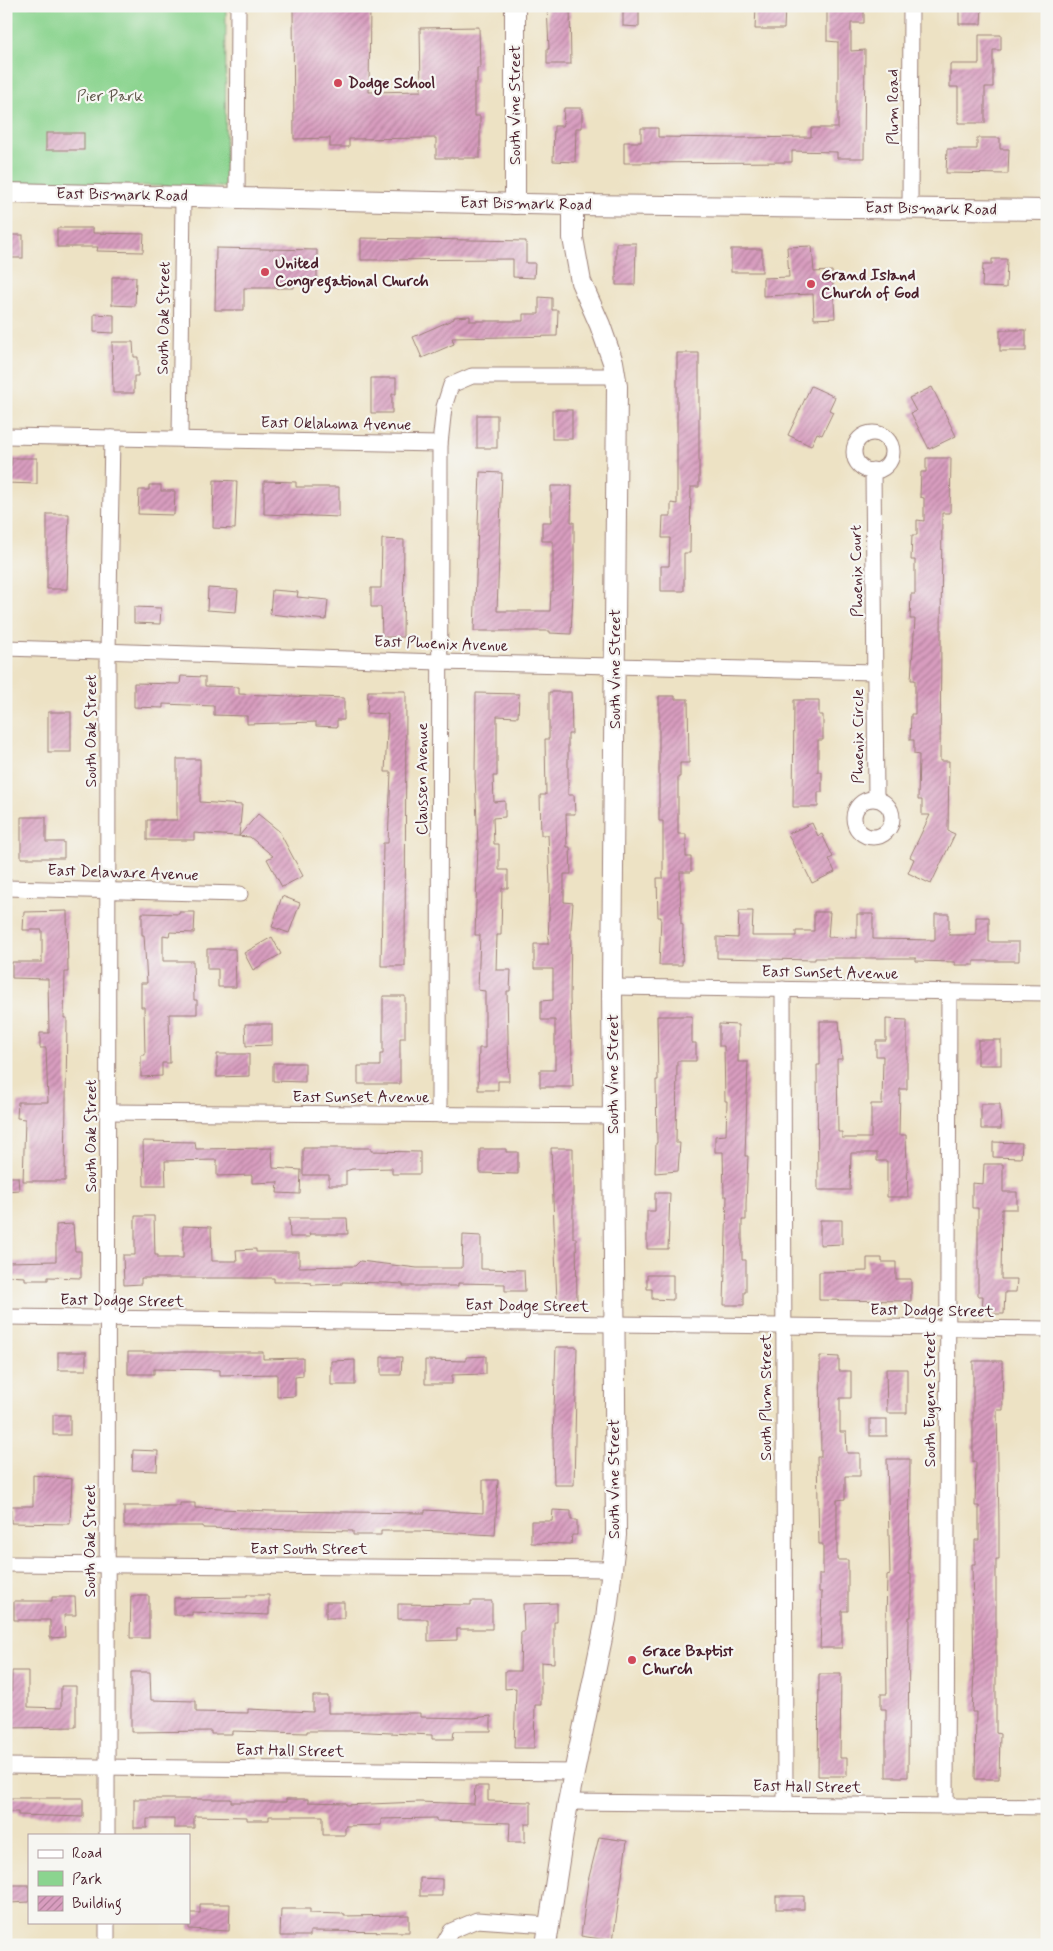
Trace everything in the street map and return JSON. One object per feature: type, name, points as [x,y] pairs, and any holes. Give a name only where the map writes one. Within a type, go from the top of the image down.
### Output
[{"type":"street","points":[[237,198],[238,6]]},
{"type":"street","name":"South Vine Street","points":[[515,6],[515,204]]},
{"type":"street","name":"Plum Road","points":[[910,209],[911,6]]},
{"type":"street","name":"East Bismark Road","points":[[6,193],[573,205],[1047,210]]},
{"type":"street","name":"South Oak Street","points":[[180,439],[183,196]]},
{"type":"street","name":"South Vine Street","points":[[546,1945],[568,1802],[606,1618],[616,1535],[612,987],[615,376],[613,362],[600,325],[581,282],[573,238],[573,205]]},
{"type":"street","points":[[440,444],[444,407],[451,385],[472,376],[615,376]]},
{"type":"street","name":"East Oklahoma Avenue","points":[[6,436],[440,444]]},
{"type":"street","name":"South Oak Street","points":[[107,1834],[108,651],[112,438]]},
{"type":"street","name":"Claussen Avenue","points":[[439,1115],[440,444]]},
{"type":"street","name":"Phoenix Court","points":[[873,470],[875,672]]},
{"type":"street","name":"East Phoenix Avenue","points":[[6,648],[439,662],[875,672]]},
{"type":"street","name":"Phoenix Circle","points":[[875,672],[876,799]]},
{"type":"street","name":"East Delaware Avenue","points":[[6,888],[108,889],[240,894]]},
{"type":"street","name":"East Sunset Avenue","points":[[612,987],[1047,993]]},
{"type":"street","name":"South Plum Street","points":[[783,989],[784,1804]]},
{"type":"street","name":"South Eugene Street","points":[[946,1806],[949,992]]},
{"type":"street","name":"East Sunset Avenue","points":[[108,1112],[613,1116]]},
{"type":"street","name":"East Dodge Street","points":[[6,1317],[1047,1329]]},
{"type":"street","name":"East South Street","points":[[6,1564],[612,1569]]},
{"type":"street","name":"East Hall Street","points":[[6,1766],[574,1772]]},
{"type":"street","name":"East Hall Street","points":[[568,1802],[1047,1807]]},
{"type":"street","points":[[443,1945],[451,1931],[477,1920],[548,1925]]},
{"type":"street","points":[[107,1924],[107,1945]]},
{"type":"green space","name":"Pier Park","points":[[6,6],[226,6],[225,187],[6,184]]},
{"type":"building","points":[[293,6],[370,6],[369,92],[421,91],[420,28],[479,27],[480,68],[477,68],[477,83],[474,83],[474,116],[480,116],[480,158],[436,158],[436,138],[349,139],[349,147],[330,147],[330,138],[294,139]]},
{"type":"building","points":[[547,6],[570,6],[571,64],[547,64],[547,49],[549,49]]},
{"type":"building","points":[[623,6],[639,6],[639,27],[623,26]]},
{"type":"building","points":[[756,6],[785,6],[784,29],[755,29]]},
{"type":"building","points":[[827,6],[864,6],[864,23],[851,23],[851,51],[865,50],[864,158],[837,158],[837,152],[792,151],[792,162],[624,163],[624,142],[641,142],[641,128],[658,128],[658,137],[736,138],[811,137],[811,128],[838,128],[838,42],[827,41]]},
{"type":"building","points":[[959,6],[982,6],[981,24],[959,24]]},
{"type":"building","points":[[979,35],[1001,35],[1001,50],[993,50],[993,87],[985,87],[985,123],[958,123],[958,87],[950,87],[950,64],[979,64]]},
{"type":"building","points":[[564,108],[582,108],[582,128],[576,128],[575,162],[553,161],[554,126],[563,126]]},
{"type":"building","points":[[46,133],[84,133],[84,150],[46,150]]},
{"type":"building","points":[[977,138],[1000,138],[1000,149],[1009,149],[1008,174],[946,173],[947,149],[977,149]]},
{"type":"building","points":[[57,228],[93,228],[93,233],[144,234],[143,252],[97,251],[98,247],[57,247]]},
{"type":"building","points":[[6,235],[23,235],[23,258],[6,258]]},
{"type":"building","points":[[361,238],[526,241],[526,263],[535,263],[534,278],[513,277],[513,259],[361,260]]},
{"type":"building","points":[[616,243],[636,243],[635,285],[616,285]]},
{"type":"building","points":[[812,246],[814,272],[832,271],[835,318],[814,319],[813,294],[763,296],[763,278],[789,277],[787,247]]},
{"type":"building","points":[[216,248],[317,250],[317,282],[294,282],[294,288],[244,288],[244,310],[215,310]]},
{"type":"building","points":[[731,249],[762,249],[762,272],[731,272]]},
{"type":"building","points":[[992,259],[1007,259],[1006,288],[982,287],[983,264],[992,264]]},
{"type":"building","points":[[112,277],[136,277],[135,306],[112,305]]},
{"type":"building","points":[[539,297],[552,298],[552,310],[558,310],[557,336],[452,338],[454,344],[422,358],[413,337],[454,319],[454,317],[470,316],[470,321],[523,321],[523,314],[539,314]]},
{"type":"building","points":[[94,314],[114,315],[114,333],[94,332]]},
{"type":"building","points":[[1000,330],[1026,330],[1026,351],[1000,351]]},
{"type":"building","points":[[112,342],[133,342],[134,357],[138,357],[138,376],[134,376],[134,393],[113,393]]},
{"type":"building","points":[[677,353],[699,353],[699,487],[691,487],[690,553],[684,553],[684,591],[661,591],[661,566],[669,566],[670,538],[662,538],[663,516],[671,516],[671,503],[677,504]]},
{"type":"building","points":[[371,378],[396,378],[396,394],[392,394],[392,413],[371,413]]},
{"type":"building","points":[[811,386],[835,397],[829,410],[833,412],[822,435],[817,433],[811,446],[788,435]]},
{"type":"building","points":[[932,387],[956,436],[929,449],[911,413],[916,411],[909,398]]},
{"type":"building","points":[[552,410],[572,410],[572,439],[552,439]]},
{"type":"building","points":[[477,415],[497,415],[497,448],[477,448]]},
{"type":"building","points":[[12,458],[37,458],[37,484],[6,483],[6,466],[11,466]]},
{"type":"building","points":[[926,458],[951,458],[950,513],[942,513],[940,761],[949,761],[948,831],[955,834],[931,884],[908,873],[914,859],[910,857],[930,815],[922,815],[922,800],[918,800],[919,755],[914,754],[914,740],[910,740],[911,714],[915,714],[915,680],[911,680],[915,619],[910,619],[911,594],[915,594],[915,560],[911,560],[912,535],[917,535],[917,520],[924,521],[924,498],[920,497],[921,472],[926,472]]},
{"type":"building","points":[[480,472],[502,473],[497,611],[550,611],[551,591],[553,591],[553,541],[542,541],[542,522],[551,522],[551,486],[572,486],[571,522],[574,522],[574,572],[571,634],[550,633],[550,631],[474,631]]},
{"type":"building","points":[[214,480],[237,481],[235,529],[213,528]]},
{"type":"building","points":[[264,481],[296,482],[296,487],[339,487],[339,517],[264,514]]},
{"type":"building","points":[[149,485],[161,485],[161,491],[175,491],[174,515],[138,514],[139,490],[149,490]]},
{"type":"building","points":[[47,514],[69,514],[67,589],[47,589]]},
{"type":"building","points":[[382,539],[404,540],[403,637],[382,637],[381,607],[371,607],[371,588],[381,588]]},
{"type":"building","points":[[208,588],[238,590],[236,612],[207,610]]},
{"type":"building","points":[[272,590],[298,592],[297,597],[328,600],[326,620],[270,614]]},
{"type":"building","points":[[134,607],[161,608],[160,624],[134,623]]},
{"type":"building","points":[[181,676],[205,677],[205,686],[239,687],[239,694],[344,698],[344,720],[337,720],[337,727],[316,726],[316,722],[247,724],[247,716],[214,715],[214,706],[163,704],[163,708],[134,707],[134,683],[180,684]]},
{"type":"building","points":[[368,691],[406,691],[405,966],[381,966],[383,843],[388,843],[391,772],[385,772],[388,714],[367,713]]},
{"type":"building","points":[[549,692],[571,692],[572,734],[568,734],[568,795],[574,795],[575,814],[566,814],[567,847],[570,847],[571,874],[564,874],[564,902],[573,903],[570,998],[573,1087],[540,1087],[540,1070],[555,1070],[555,1020],[541,1020],[541,1001],[553,1000],[553,969],[534,969],[534,944],[548,944],[550,884],[548,835],[541,835],[540,795],[546,795],[545,739],[549,739]]},
{"type":"building","points":[[476,693],[519,694],[518,717],[497,716],[497,776],[493,776],[494,802],[505,801],[505,817],[493,818],[494,844],[499,844],[499,870],[508,870],[508,888],[502,888],[501,935],[497,935],[496,970],[511,970],[510,991],[507,991],[509,1081],[498,1081],[498,1090],[478,1090],[479,1048],[485,1048],[485,991],[478,990],[480,935],[475,935],[478,844],[475,776]]},
{"type":"building","points":[[659,696],[675,696],[675,699],[688,699],[689,763],[680,763],[680,777],[678,777],[678,834],[686,834],[686,857],[691,857],[691,872],[680,872],[681,924],[683,925],[682,965],[659,965],[661,917],[658,917],[657,878],[663,878],[663,821],[659,821]]},
{"type":"building","points":[[794,700],[819,700],[819,715],[823,715],[823,740],[818,740],[818,772],[822,772],[822,792],[818,792],[818,807],[793,807]]},
{"type":"building","points":[[48,712],[71,712],[71,752],[48,752]]},
{"type":"building","points":[[177,759],[200,759],[200,802],[242,805],[239,836],[258,814],[279,831],[303,876],[282,887],[267,859],[273,856],[250,837],[194,833],[194,840],[147,840],[147,820],[177,820]]},
{"type":"building","points":[[21,817],[46,817],[46,842],[64,842],[64,858],[21,858]]},
{"type":"building","points":[[812,823],[818,836],[822,834],[833,857],[829,859],[835,872],[812,883],[788,834]]},
{"type":"building","points":[[282,896],[300,903],[289,933],[272,927]]},
{"type":"building","points":[[67,911],[68,972],[65,972],[64,1018],[67,1018],[65,1181],[23,1181],[25,1119],[17,1118],[18,1102],[48,1102],[46,1048],[40,1048],[40,1033],[49,1033],[48,979],[12,978],[12,962],[42,962],[42,930],[23,930],[24,912]]},
{"type":"building","points":[[739,911],[753,911],[752,936],[796,936],[796,931],[814,931],[814,912],[830,912],[828,937],[857,938],[857,914],[873,914],[873,939],[935,940],[935,914],[949,914],[949,935],[976,935],[976,917],[989,917],[989,942],[1019,942],[1019,961],[974,961],[974,965],[955,965],[955,962],[916,961],[916,958],[815,958],[815,960],[717,958],[717,937],[738,938]]},
{"type":"building","points":[[179,912],[195,912],[194,933],[170,932],[169,936],[163,935],[163,961],[193,961],[194,1000],[197,1000],[197,1014],[169,1014],[170,1063],[162,1063],[162,1076],[141,1077],[141,1055],[145,1055],[144,1007],[141,1007],[141,983],[147,983],[144,935],[142,935],[142,913],[179,914]]},
{"type":"building","points":[[272,937],[281,954],[253,970],[244,953]]},
{"type":"building","points":[[207,949],[235,949],[236,987],[218,987],[218,969],[207,969]]},
{"type":"building","points":[[383,996],[405,996],[405,1038],[400,1038],[400,1084],[358,1084],[358,1066],[380,1066],[380,1054],[383,1054]]},
{"type":"building","points":[[657,1016],[692,1016],[692,1043],[696,1043],[696,1061],[677,1061],[676,1143],[680,1143],[678,1171],[655,1173],[657,1143],[656,1080],[658,1080]]},
{"type":"building","points":[[886,1019],[907,1020],[907,1089],[900,1089],[899,1135],[906,1135],[908,1197],[887,1197],[887,1161],[877,1161],[877,1153],[851,1153],[850,1190],[818,1190],[817,1065],[820,1065],[820,1021],[839,1021],[842,1059],[837,1059],[838,1132],[842,1132],[842,1138],[871,1138],[871,1104],[882,1104],[883,1056],[876,1056],[876,1041],[886,1041]]},
{"type":"building","points":[[245,1024],[272,1024],[272,1045],[246,1046]]},
{"type":"building","points":[[719,1024],[738,1025],[738,1062],[748,1062],[745,1156],[748,1156],[746,1220],[742,1220],[742,1260],[746,1260],[744,1305],[724,1305],[727,1196],[724,1196],[723,1152],[715,1152],[715,1136],[726,1135],[727,1101],[725,1101],[724,1046],[719,1046]]},
{"type":"building","points":[[978,1040],[1001,1040],[1001,1065],[978,1065]]},
{"type":"building","points":[[217,1054],[249,1054],[249,1076],[217,1077]]},
{"type":"building","points":[[273,1063],[305,1063],[305,1082],[273,1081]]},
{"type":"building","points":[[981,1104],[1000,1104],[1001,1129],[981,1129]]},
{"type":"building","points":[[143,1141],[195,1142],[196,1149],[272,1148],[273,1168],[301,1170],[300,1194],[277,1193],[278,1182],[252,1183],[252,1175],[217,1176],[217,1160],[165,1161],[166,1186],[144,1186]]},
{"type":"building","points":[[993,1142],[1022,1143],[1021,1158],[993,1157]]},
{"type":"building","points":[[303,1148],[371,1148],[371,1151],[420,1152],[420,1174],[392,1174],[392,1168],[352,1169],[346,1171],[346,1185],[329,1185],[329,1175],[303,1175]]},
{"type":"building","points":[[551,1148],[573,1148],[573,1238],[576,1238],[577,1302],[557,1302]]},
{"type":"building","points":[[480,1149],[506,1149],[506,1152],[518,1152],[518,1174],[480,1173]]},
{"type":"building","points":[[984,1164],[1003,1164],[1003,1192],[1017,1192],[1017,1209],[1002,1209],[1001,1279],[1017,1279],[1016,1292],[1005,1292],[1004,1314],[982,1314],[983,1296],[978,1296],[978,1208],[972,1208],[972,1183],[983,1184]]},
{"type":"building","points":[[6,1177],[18,1177],[19,1190],[6,1191]]},
{"type":"building","points":[[655,1193],[670,1193],[668,1249],[647,1249],[647,1211],[655,1211]]},
{"type":"building","points":[[135,1216],[154,1216],[155,1255],[158,1255],[158,1258],[183,1258],[183,1226],[211,1227],[212,1261],[237,1261],[236,1250],[256,1249],[256,1252],[299,1252],[299,1267],[355,1266],[360,1261],[417,1268],[462,1268],[463,1235],[481,1236],[481,1269],[524,1270],[525,1291],[505,1291],[505,1284],[458,1283],[458,1286],[403,1286],[403,1284],[342,1282],[342,1284],[312,1285],[311,1283],[302,1282],[274,1282],[274,1278],[141,1278],[141,1284],[124,1285],[123,1255],[135,1255]]},
{"type":"building","points":[[289,1218],[347,1218],[348,1234],[309,1234],[310,1237],[290,1237]]},
{"type":"building","points":[[820,1220],[842,1220],[842,1244],[820,1245]]},
{"type":"building","points":[[73,1224],[75,1251],[81,1251],[81,1278],[48,1277],[48,1280],[25,1280],[25,1277],[6,1276],[6,1262],[56,1261],[56,1225]]},
{"type":"building","points":[[867,1258],[882,1258],[882,1262],[896,1262],[896,1279],[911,1279],[911,1301],[819,1300],[819,1272],[867,1271]]},
{"type":"building","points":[[647,1275],[673,1275],[673,1300],[652,1299],[652,1289],[647,1289]]},
{"type":"building","points":[[556,1347],[577,1347],[574,1485],[554,1485],[553,1441]]},
{"type":"building","points":[[58,1352],[86,1352],[86,1370],[58,1370]]},
{"type":"building","points":[[128,1352],[263,1352],[263,1359],[303,1358],[303,1376],[295,1377],[295,1396],[277,1397],[277,1374],[220,1375],[220,1370],[154,1369],[154,1374],[128,1374]]},
{"type":"building","points":[[486,1356],[486,1374],[452,1375],[452,1384],[425,1384],[425,1360],[466,1361],[466,1357]]},
{"type":"building","points":[[820,1356],[839,1357],[839,1371],[851,1371],[851,1398],[840,1398],[840,1432],[846,1432],[847,1453],[860,1453],[860,1476],[845,1476],[845,1499],[837,1500],[837,1560],[848,1560],[848,1611],[842,1611],[842,1648],[820,1648],[822,1592],[819,1592],[819,1574],[823,1574],[823,1544],[819,1544],[817,1457],[821,1457]]},
{"type":"building","points":[[381,1357],[402,1357],[401,1375],[381,1375]]},
{"type":"building","points":[[355,1360],[355,1385],[331,1385],[331,1361]]},
{"type":"building","points":[[973,1361],[1002,1361],[1003,1410],[997,1410],[999,1559],[996,1559],[996,1733],[1000,1734],[999,1779],[975,1779],[976,1712],[972,1712],[974,1672],[972,1564],[975,1564],[975,1540],[979,1540],[979,1506],[975,1506],[976,1462],[973,1462]]},
{"type":"building","points":[[886,1369],[907,1369],[907,1413],[887,1413]]},
{"type":"building","points":[[53,1415],[70,1415],[70,1435],[53,1435]]},
{"type":"building","points":[[870,1419],[887,1419],[887,1436],[870,1436]]},
{"type":"building","points":[[133,1450],[158,1451],[157,1471],[132,1470]]},
{"type":"building","points":[[887,1459],[910,1459],[909,1574],[911,1574],[911,1617],[909,1617],[908,1777],[886,1777],[886,1709],[881,1709],[881,1694],[887,1694],[887,1575],[890,1574]]},
{"type":"building","points":[[33,1475],[72,1479],[70,1524],[11,1523],[11,1506],[33,1506]]},
{"type":"building","points":[[483,1480],[498,1480],[495,1535],[381,1531],[381,1535],[353,1535],[353,1531],[203,1528],[203,1526],[124,1526],[124,1506],[180,1506],[180,1503],[195,1503],[195,1508],[270,1511],[425,1513],[425,1510],[483,1513]]},
{"type":"building","points":[[553,1510],[571,1511],[571,1520],[577,1520],[577,1535],[572,1535],[571,1544],[531,1543],[531,1521],[552,1521]]},
{"type":"building","points":[[247,1595],[269,1595],[269,1615],[192,1612],[192,1615],[174,1615],[174,1598],[247,1597]]},
{"type":"building","points":[[131,1596],[149,1596],[149,1638],[130,1638]]},
{"type":"building","points":[[52,1597],[75,1597],[76,1615],[64,1615],[65,1637],[50,1638],[50,1620],[14,1620],[14,1601],[52,1601]]},
{"type":"building","points":[[471,1601],[492,1601],[492,1629],[457,1629],[457,1640],[428,1641],[428,1619],[398,1619],[398,1604],[471,1605]]},
{"type":"building","points":[[326,1602],[344,1602],[344,1618],[326,1618]]},
{"type":"building","points":[[557,1603],[557,1622],[554,1622],[554,1663],[541,1662],[541,1705],[535,1705],[534,1748],[514,1748],[516,1688],[505,1689],[505,1671],[520,1671],[521,1632],[524,1632],[523,1604]]},
{"type":"building","points":[[12,1671],[28,1671],[28,1707],[61,1708],[61,1686],[76,1686],[76,1727],[6,1728],[6,1707],[11,1707]]},
{"type":"building","points":[[131,1672],[150,1672],[151,1700],[196,1701],[196,1712],[248,1713],[248,1709],[313,1712],[313,1696],[328,1696],[328,1713],[420,1713],[420,1717],[473,1718],[491,1716],[491,1731],[454,1731],[453,1739],[432,1739],[432,1735],[349,1731],[307,1731],[307,1733],[232,1731],[232,1734],[211,1734],[211,1731],[131,1732]]},
{"type":"building","points":[[819,1674],[841,1674],[840,1758],[847,1758],[847,1776],[818,1776]]},
{"type":"building","points":[[475,1786],[488,1786],[488,1801],[531,1802],[531,1824],[525,1824],[525,1842],[509,1842],[510,1823],[436,1821],[436,1818],[381,1819],[381,1825],[345,1826],[345,1835],[323,1835],[323,1816],[269,1816],[269,1820],[247,1820],[247,1817],[194,1816],[194,1828],[174,1828],[174,1819],[147,1819],[147,1828],[134,1828],[134,1799],[231,1799],[231,1802],[286,1802],[286,1799],[308,1799],[308,1802],[346,1803],[346,1805],[419,1802],[474,1804]]},
{"type":"building","points":[[6,1798],[83,1798],[83,1817],[18,1815],[18,1812],[6,1812]]},
{"type":"building","points":[[599,1837],[627,1841],[613,1941],[581,1936],[588,1881]]},
{"type":"building","points":[[420,1878],[442,1879],[442,1896],[420,1896]]},
{"type":"building","points":[[9,1885],[28,1885],[28,1902],[10,1903]]},
{"type":"building","points":[[776,1896],[804,1896],[804,1909],[776,1909]]},
{"type":"building","points":[[200,1904],[230,1904],[229,1931],[189,1929],[190,1913],[200,1913]]},
{"type":"building","points":[[281,1909],[310,1909],[310,1913],[344,1914],[344,1916],[409,1915],[409,1932],[310,1931],[310,1936],[280,1936]]},
{"type":"place","name":"Dodge School","points":[[338,83]]},
{"type":"place","name":"United Congregational Church","points":[[265,272]]},
{"type":"place","name":"Grand Island Church of God","points":[[811,284]]},
{"type":"place","name":"Grace Baptist Church","points":[[632,1660]]}]
